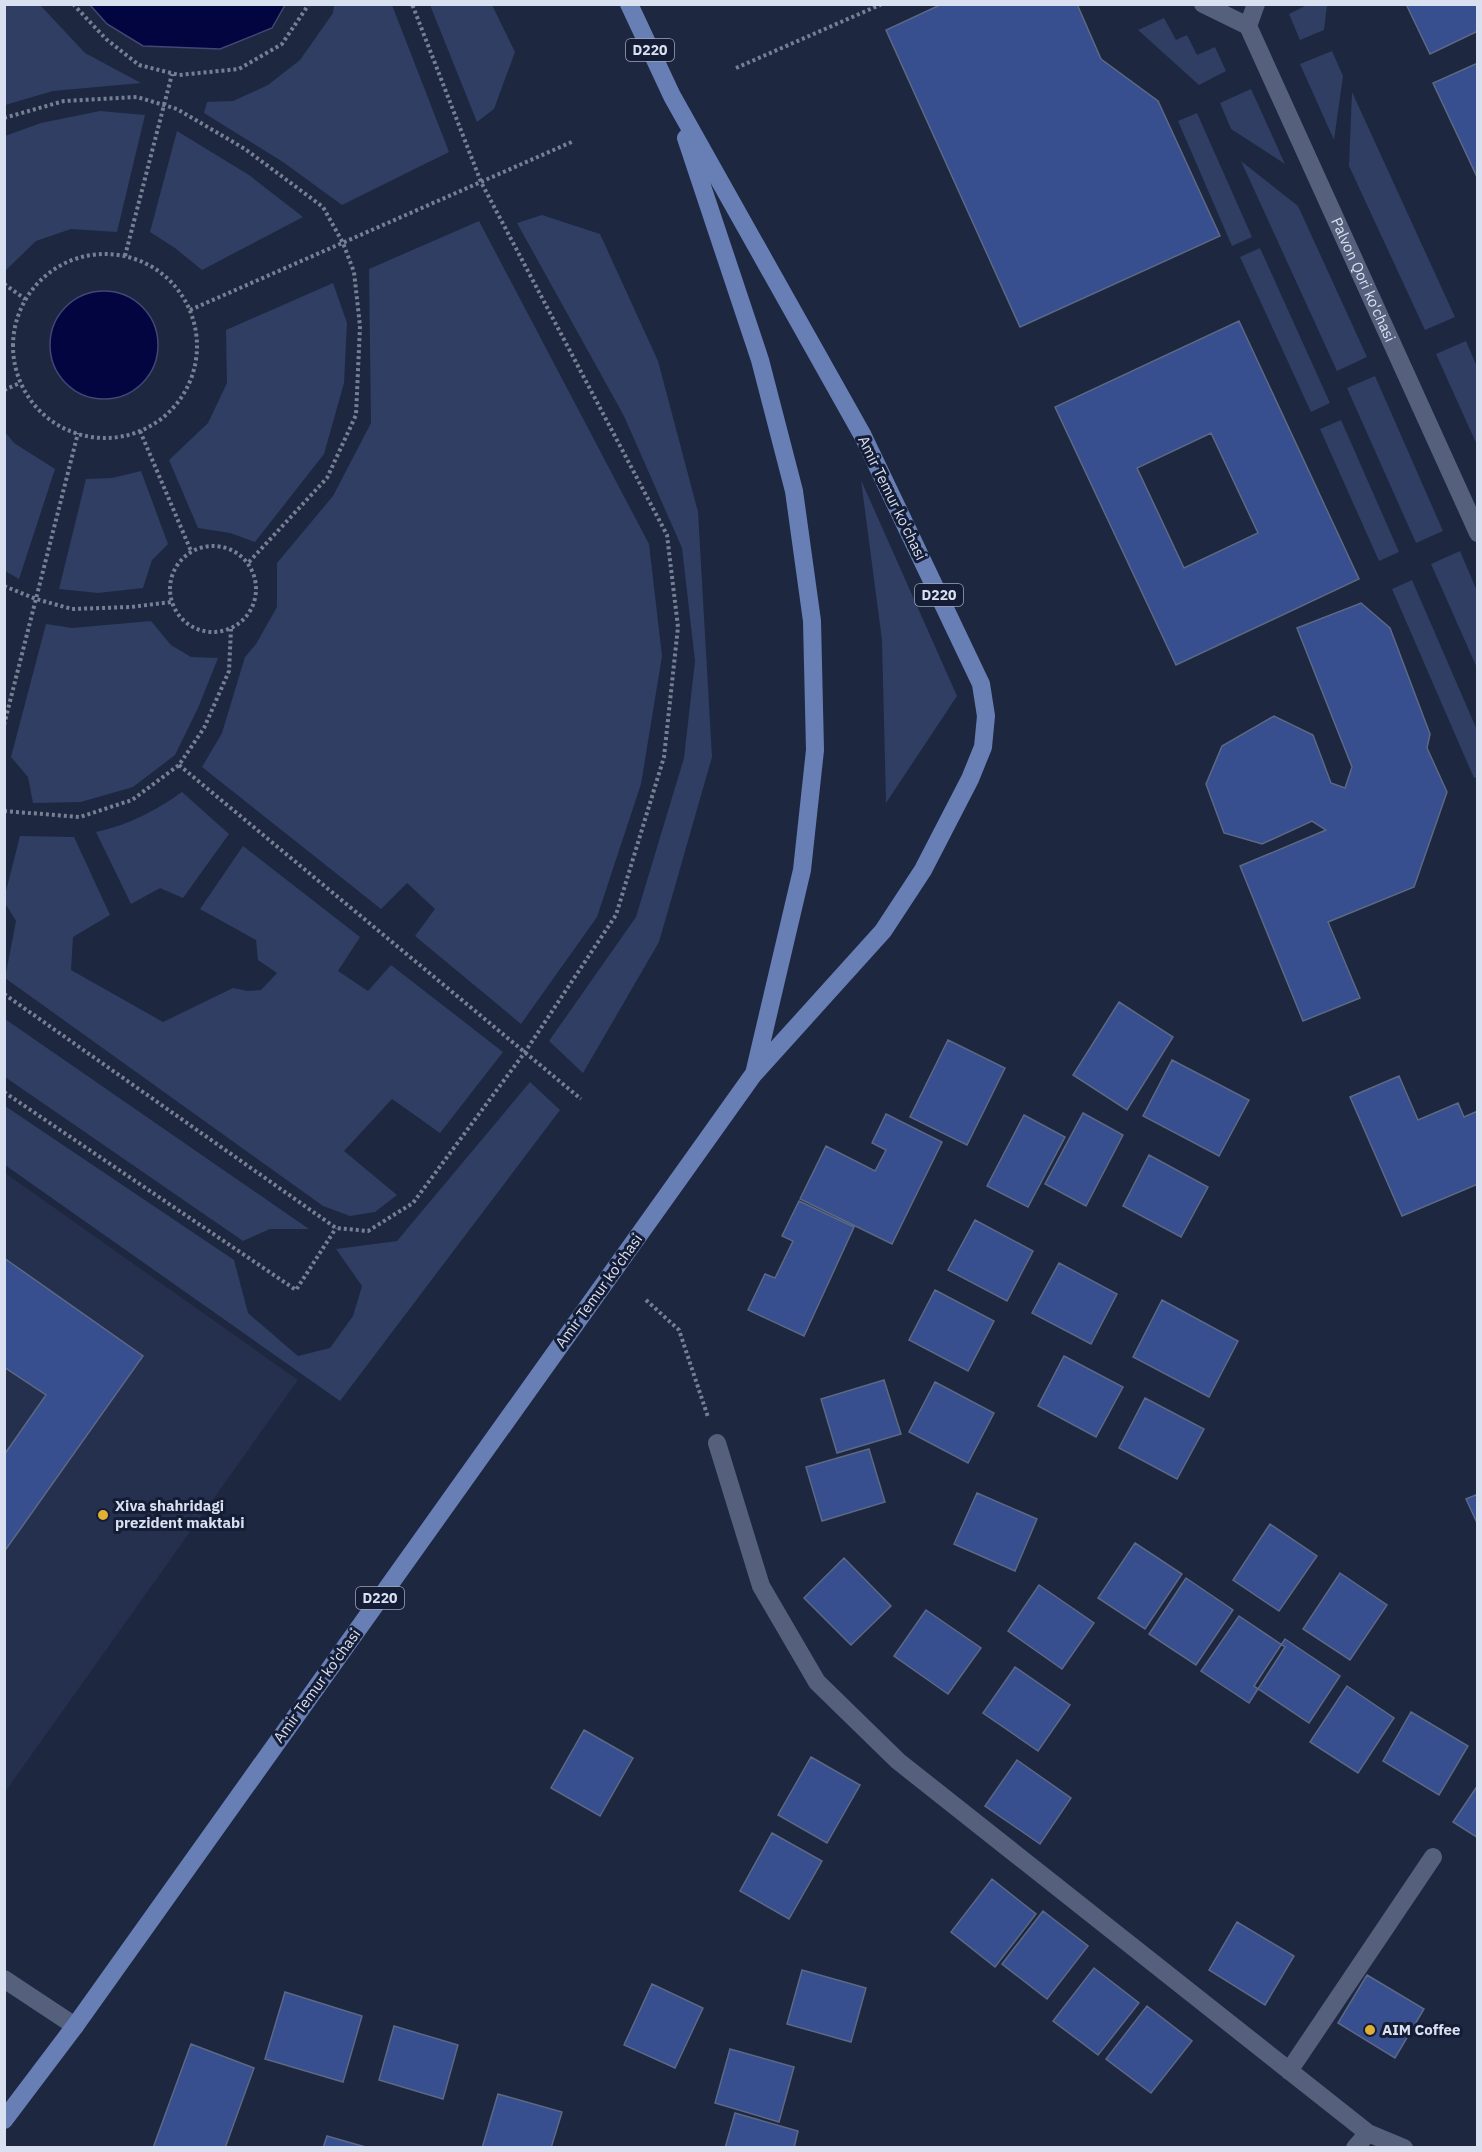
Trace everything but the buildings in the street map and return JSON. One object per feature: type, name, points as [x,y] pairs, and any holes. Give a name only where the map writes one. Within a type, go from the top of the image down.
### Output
[{"type":"main road","name":"Amir Temur ko'chasi","points":[[4,2120],[75,2026],[753,1075],[882,931],[904,901],[929,860],[970,779],[983,747],[986,716],[981,684],[863,436],[672,96],[628,4]]},
{"type":"main road","name":"Amir Temur ko'chasi","points":[[672,96],[766,382],[794,491],[812,621],[815,750],[802,870],[753,1075]]},
{"type":"street","points":[[1203,4],[1248,26],[1256,4]]},
{"type":"street","name":"Palvon Qori ko'chasi","points":[[1248,26],[1478,533]]},
{"type":"street","points":[[717,1443],[761,1586],[817,1682],[898,1761],[1368,2133],[1404,2148]]},
{"type":"street","points":[[1289,2070],[1433,1857]]},
{"type":"street","points":[[4,1979],[75,2026]]},
{"type":"street","points":[[1355,2148],[1368,2133]]},
{"type":"path","points":[[73,4],[106,39],[139,65],[179,75],[239,69],[282,44],[309,4]]},
{"type":"path","points":[[4,994],[336,1228],[368,1231],[413,1203],[525,1052],[616,915],[664,757],[678,627],[667,535],[480,182],[412,4]]},
{"type":"path","points":[[736,69],[882,4]]},
{"type":"path","points":[[125,256],[172,74]]},
{"type":"path","points":[[4,118],[64,101],[137,97],[177,109],[245,149],[323,207],[343,243],[354,272],[360,326],[356,414],[327,478],[248,563]]},
{"type":"path","points":[[190,310],[574,141]]},
{"type":"path","points":[[96,254],[125,256],[152,266],[174,285],[190,310],[197,341],[194,373],[179,402],[156,424],[126,436],[94,438],[64,429],[38,410],[20,383],[12,355],[14,326],[25,299],[43,276],[68,260],[96,254]]},
{"type":"path","points":[[4,284],[25,299]]},
{"type":"path","points":[[4,390],[20,383]]},
{"type":"path","points":[[140,430],[191,551]]},
{"type":"path","points":[[4,725],[78,434]]},
{"type":"path","points":[[202,547],[229,548],[248,563],[256,580],[256,595],[252,609],[243,621],[231,629],[217,633],[202,632],[178,615],[171,602],[169,588],[178,562],[191,551],[202,547]]},
{"type":"path","points":[[4,586],[72,609],[131,607],[171,602]]},
{"type":"path","points":[[4,811],[80,817],[132,800],[179,765],[204,728],[229,671],[231,629]]},
{"type":"path","points":[[179,765],[581,1099]]},
{"type":"path","points":[[4,1092],[296,1290],[336,1228]]},
{"type":"path","points":[[646,1300],[679,1330],[717,1443]]},
{"type":"shaded area","points":[[5,4],[40,5],[85,53],[141,83],[53,91],[5,105]]},
{"type":"shaded area","points":[[90,5],[285,5],[272,28],[220,49],[143,46],[107,24]]},
{"type":"shaded area","points":[[334,5],[392,5],[449,152],[342,205],[283,162],[204,113],[207,102],[233,101],[268,85],[300,60],[333,13]]},
{"type":"shaded area","points":[[430,5],[492,5],[515,52],[494,109],[477,122]]},
{"type":"shaded area","points":[[1307,5],[1327,5],[1324,30],[1300,40],[1289,14]]},
{"type":"shaded area","points":[[1164,18],[1176,40],[1187,35],[1197,55],[1215,47],[1226,71],[1199,85],[1138,30]]},
{"type":"shaded area","points":[[1332,51],[1343,76],[1334,140],[1300,64]]},
{"type":"shaded area","points":[[1251,89],[1285,164],[1231,129],[1220,103]]},
{"type":"shaded area","points":[[1352,92],[1455,317],[1425,330],[1349,166]]},
{"type":"shaded area","points":[[100,111],[145,115],[117,232],[71,229],[36,241],[5,271],[5,136],[41,123]]},
{"type":"shaded area","points":[[1197,113],[1252,237],[1232,246],[1178,121]]},
{"type":"shaded area","points":[[177,131],[249,175],[303,217],[202,270],[175,248],[150,232]]},
{"type":"shaded area","points":[[1241,161],[1298,206],[1367,357],[1337,371]]},
{"type":"shaded area","points":[[542,215],[600,234],[658,361],[698,512],[712,757],[659,942],[583,1073],[549,1041],[636,917],[684,758],[695,661],[682,548],[624,416],[517,223]]},
{"type":"shaded area","points":[[479,221],[649,544],[662,656],[641,784],[597,917],[521,1024],[415,936],[435,909],[407,883],[381,909],[202,767],[222,733],[245,657],[256,644],[277,607],[277,563],[333,496],[371,423],[369,269]]},
{"type":"shaded area","points":[[1260,248],[1330,403],[1311,412],[1240,257]]},
{"type":"shaded area","points":[[333,283],[347,323],[344,383],[324,454],[255,542],[230,533],[198,528],[169,460],[208,423],[227,383],[226,330]]},
{"type":"shaded area","points":[[104,291],[124,296],[142,307],[153,325],[158,345],[153,365],[142,383],[124,394],[104,399],[84,394],[66,383],[55,365],[50,345],[55,325],[66,307],[84,296]]},
{"type":"shaded area","points":[[1466,341],[1477,367],[1477,445],[1436,354]]},
{"type":"shaded area","points":[[1375,376],[1443,531],[1416,543],[1347,388]]},
{"type":"shaded area","points":[[1341,420],[1399,552],[1379,561],[1320,429]]},
{"type":"shaded area","points":[[4,431],[14,443],[55,469],[19,579],[5,571]]},
{"type":"shaded area","points":[[141,471],[168,544],[152,560],[143,588],[98,593],[59,589],[86,479],[112,478]]},
{"type":"shaded area","points":[[861,480],[957,696],[886,803],[882,640]]},
{"type":"shaded area","points":[[1460,551],[1477,591],[1477,668],[1431,564]]},
{"type":"shaded area","points":[[1412,580],[1477,730],[1477,777],[1474,778],[1392,589]]},
{"type":"shaded area","points":[[151,621],[171,645],[191,657],[218,658],[198,708],[175,755],[133,787],[81,802],[33,803],[28,777],[11,757],[46,624],[72,628]]},
{"type":"shaded area","points":[[182,792],[229,834],[183,898],[160,888],[131,904],[96,832],[141,816]]},
{"type":"shaded area","points":[[20,836],[74,837],[110,915],[73,937],[71,970],[163,1022],[233,988],[248,991],[261,990],[277,973],[258,960],[256,940],[200,909],[243,846],[360,937],[338,971],[368,991],[391,965],[503,1052],[440,1133],[392,1099],[344,1151],[397,1195],[375,1212],[350,1216],[323,1206],[5,978],[16,921],[5,903],[5,895]]},
{"type":"shaded area","points":[[5,1019],[309,1229],[270,1229],[243,1241],[5,1077]]},
{"type":"shaded area","points":[[530,1082],[560,1110],[340,1401],[5,1165],[5,1106],[234,1260],[248,1313],[298,1356],[330,1348],[353,1316],[362,1286],[336,1249],[397,1241]]},
{"type":"shaded area","name":"Xiva shahridagi prezident maktabi","points":[[5,1173],[298,1380],[5,1792]]},
{"type":"place","name":"Xiva shahridagi prezident maktabi","points":[[103,1515]]},
{"type":"place","name":"AIM Coffee","points":[[1370,2030]]}]
